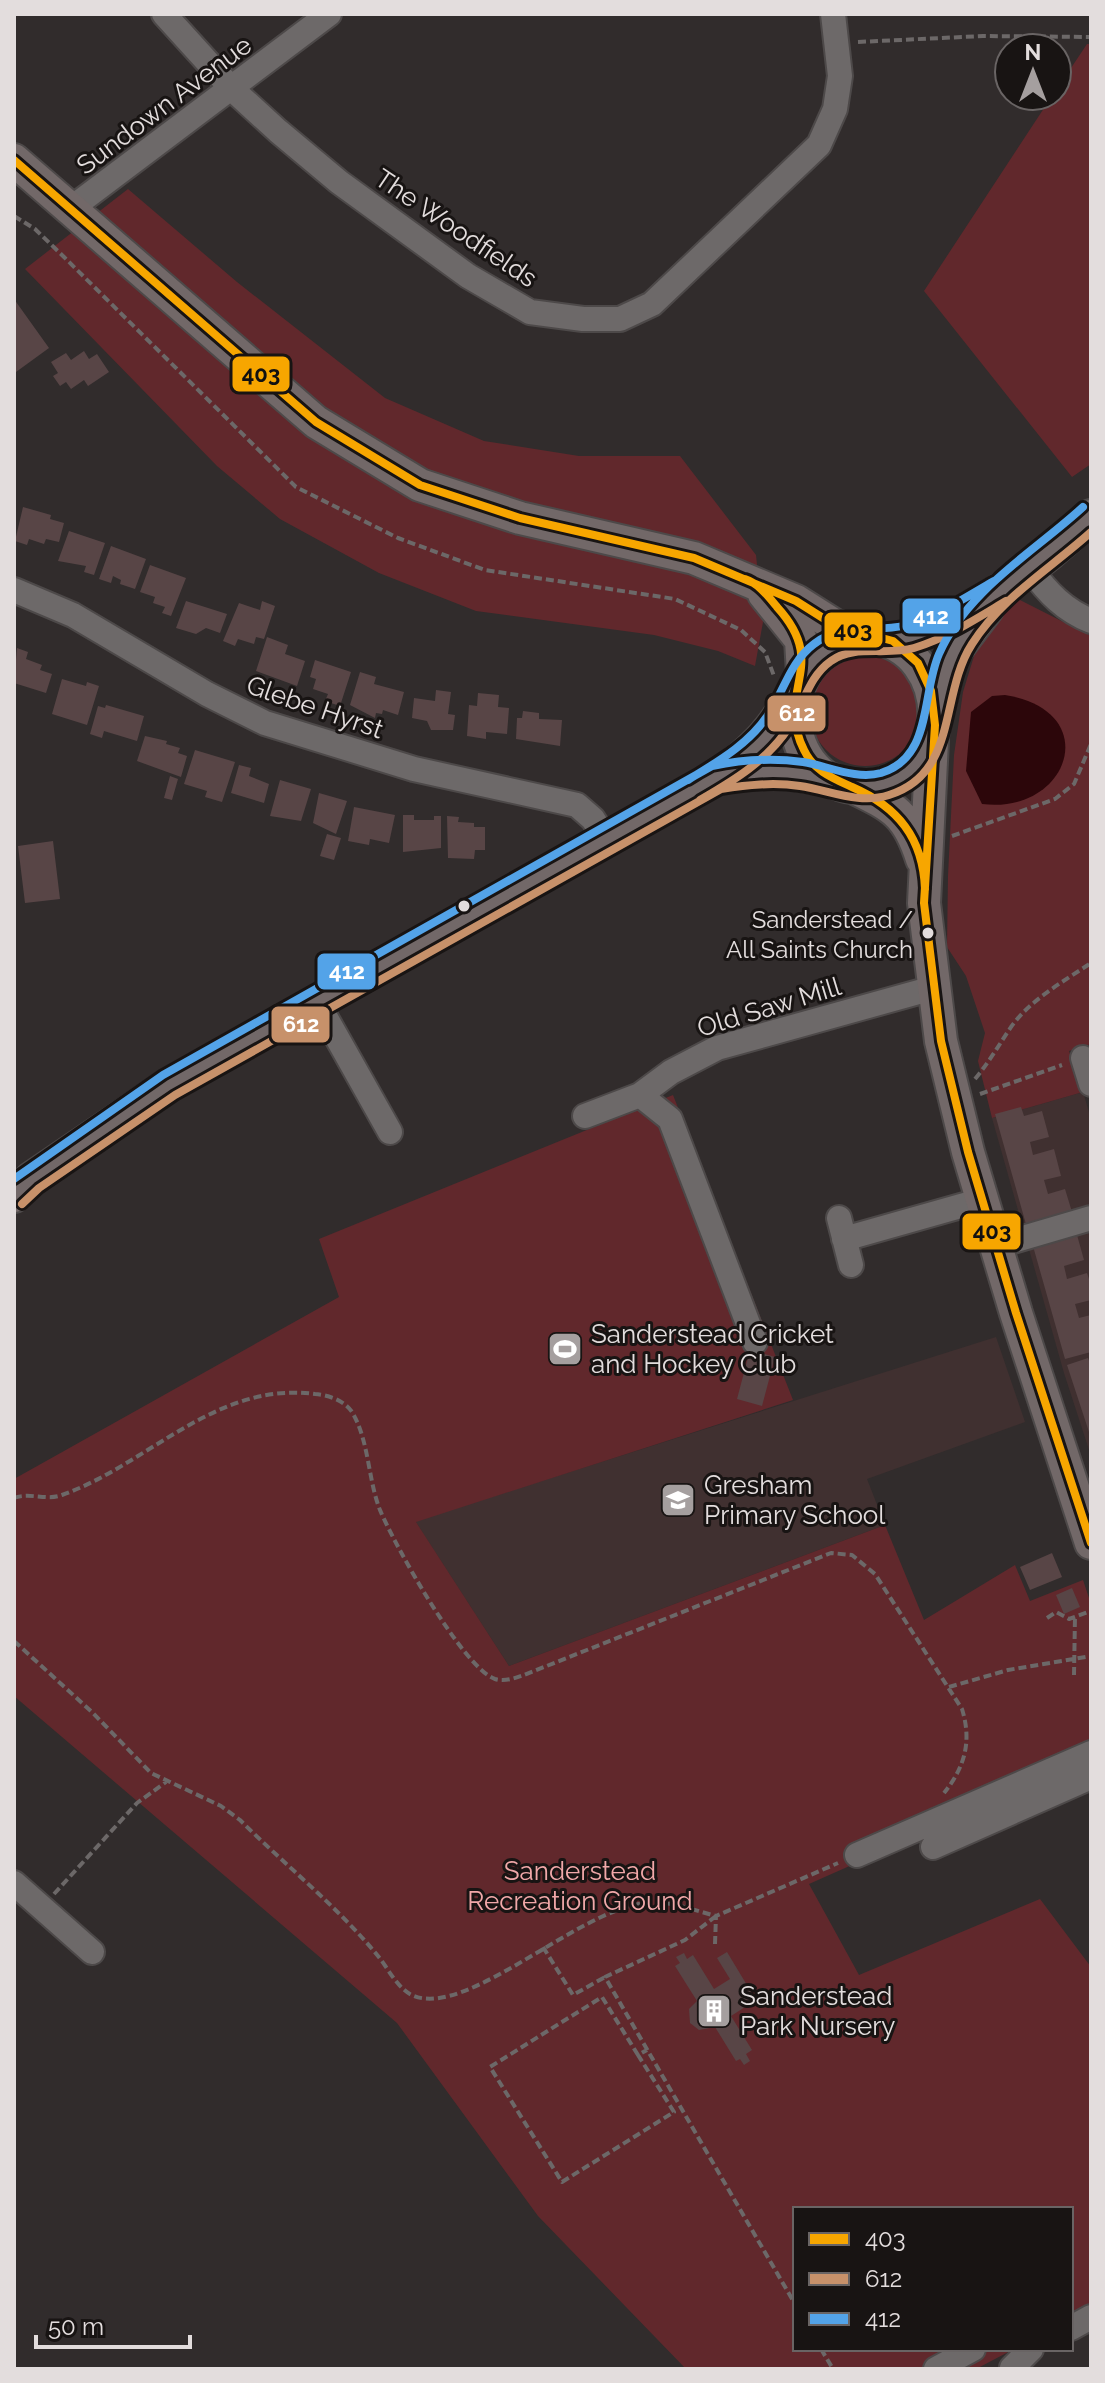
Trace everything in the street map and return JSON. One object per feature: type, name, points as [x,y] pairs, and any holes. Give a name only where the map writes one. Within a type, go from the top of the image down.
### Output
[{"type":"main road","points":[[14,160],[316,422],[420,485],[520,518],[694,558],[796,601],[834,625],[883,640],[923,673],[931,691],[934,733],[924,903],[933,988],[955,1103],[1041,1397],[1091,1543]]},
{"type":"main road","points":[[717,777],[777,771],[865,788],[904,777],[916,768],[934,733],[950,658],[963,636],[1018,579],[1091,516]]},
{"type":"main road","points":[[14,1196],[31,1179],[169,1085],[717,777],[763,740],[779,721],[800,680],[829,648],[844,641],[883,640],[947,623],[1018,579]]},
{"type":"main road","points":[[754,582],[801,640],[795,724],[813,765],[842,783],[890,805],[906,820],[926,857]]},
{"type":"street","name":"The Woodfields","points":[[164,14],[232,89],[339,182],[468,276],[530,312],[583,319],[620,319],[652,304],[819,145],[835,109],[840,76],[833,14]]},
{"type":"street","name":"Sundown Avenue","points":[[69,210],[329,14]]},
{"type":"street","points":[[1018,579],[1049,594],[1072,613],[1091,621]]},
{"type":"street","name":"Glebe Hyrst","points":[[14,590],[88,623],[244,715],[414,769],[577,805],[593,819],[606,840]]},
{"type":"street","name":"Old Saw Mill","points":[[585,1116],[640,1095],[671,1072],[717,1048],[933,988]]},
{"type":"street","points":[[317,1002],[390,1132]]},
{"type":"street","points":[[1083,1058],[1091,1084]]},
{"type":"street","points":[[640,1095],[670,1119],[755,1342]]},
{"type":"street","points":[[851,1265],[841,1228],[982,1200]]},
{"type":"street","points":[[996,1246],[1091,1218]]},
{"type":"street","points":[[857,1855],[1091,1753]]},
{"type":"street","points":[[933,1847],[1091,1777]]},
{"type":"street","points":[[14,1883],[92,1952]]},
{"type":"street","points":[[1073,2327],[1091,2317]]},
{"type":"street","points":[[936,2369],[969,2351]]},
{"type":"street","points":[[1009,2362],[1028,2351]]},
{"type":"path","points":[[838,42],[983,36],[1091,37]]},
{"type":"path","points":[[926,857],[1055,799],[1074,784],[1091,744]]},
{"type":"path","points":[[955,1103],[995,1057],[1012,1025],[1051,990],[1091,963]]},
{"type":"path","points":[[955,1103],[1083,1058]]},
{"type":"path","points":[[14,1498],[61,1496],[152,1449],[194,1421],[257,1394],[315,1394],[341,1401],[352,1412],[381,1513],[449,1634],[492,1678],[507,1679],[839,1552],[861,1560],[875,1574],[962,1709],[968,1738],[961,1767],[936,1802]]},
{"type":"path","points":[[1047,1618],[1056,1612],[1069,1619],[1091,1611]]},
{"type":"path","points":[[1074,1675],[1077,1660],[1075,1616]]},
{"type":"path","points":[[14,1641],[108,1728],[144,1768],[166,1782],[202,1796],[240,1820],[355,1929],[403,1988],[414,1996],[435,2000],[452,1997],[593,1919],[644,1903],[667,1903],[716,1916]]},
{"type":"path","points":[[949,1687],[1008,1670],[1091,1656]]},
{"type":"path","points":[[42,1907],[137,1803],[166,1782]]},
{"type":"path","points":[[543,1947],[573,1995],[685,1940],[716,1916],[857,1855]]},
{"type":"path","points":[[715,1944],[716,1916]]},
{"type":"path","points":[[605,1977],[793,2301]]},
{"type":"path","points":[[602,1997],[638,2055],[674,2112],[562,2182],[490,2067],[602,1997]]},
{"type":"path","points":[[638,2055],[647,2050]]},
{"type":"path","points":[[822,2351],[833,2369]]},
{"type":"shaded area","points":[[1005,695],[1036,705],[1056,720],[1065,739],[1064,760],[1054,779],[1036,794],[1012,803],[982,804],[966,771],[971,712],[992,696]]},
{"type":"shaded area","points":[[1083,1092],[1091,1119],[1091,1456],[1064,1373],[992,1118]]},
{"type":"shaded area","name":"Gresham Primary School","points":[[996,1337],[1025,1422],[867,1479],[885,1525],[509,1666],[415,1521]]},
{"type":"green space","points":[[1087,44],[1091,44],[1091,464],[1072,477],[924,291],[1041,112],[1073,112],[1073,65]]},
{"type":"green space","points":[[128,189],[237,282],[385,398],[484,441],[579,456],[680,456],[756,555],[763,622],[755,666],[718,651],[654,635],[476,611],[379,573],[280,519],[217,466],[25,269]]},
{"type":"green space","points":[[1018,599],[1091,636],[1091,1044],[1069,1051],[1083,1092],[992,1118],[978,1061],[985,1033],[966,976],[947,947],[954,755],[963,692],[974,656],[991,627]]},
{"type":"green space","points":[[865,656],[886,660],[904,672],[916,690],[920,711],[916,732],[904,750],[886,762],[865,766],[844,762],[826,750],[814,732],[810,711],[814,690],[826,672],[844,660]]},
{"type":"green space","name":"Sanderstead Recreation Ground","points":[[673,1095],[793,1400],[416,1522],[509,1666],[885,1525],[924,1620],[1015,1565],[1030,1601],[1083,1580],[1091,1604],[1091,1759],[809,1884],[859,1975],[1040,1899],[1091,1967],[1091,2309],[1073,2319],[1073,2207],[793,2207],[793,2351],[1010,2351],[976,2369],[686,2369],[538,2216],[397,2023],[14,1696],[14,1479],[339,1297],[319,1239]]},
{"type":"building","points":[[14,299],[49,348],[16,372],[14,369]]},
{"type":"building","points":[[84,351],[89,359],[97,354],[109,372],[88,386],[84,380],[71,389],[66,382],[60,386],[53,376],[58,373],[51,362],[66,353],[71,360]]},
{"type":"building","points":[[23,507],[51,515],[50,519],[64,523],[59,542],[46,539],[44,544],[29,539],[27,545],[15,541]]},
{"type":"building","points":[[69,531],[105,543],[94,575],[84,572],[86,566],[58,561]]},
{"type":"building","points":[[111,546],[146,559],[135,589],[120,584],[121,580],[113,576],[111,583],[99,579]]},
{"type":"building","points":[[150,565],[186,578],[171,616],[162,613],[165,607],[153,603],[155,597],[140,592]]},
{"type":"building","points":[[186,601],[227,614],[220,633],[206,628],[196,634],[176,628]]},
{"type":"building","points":[[262,601],[275,606],[264,639],[256,637],[254,644],[238,639],[235,646],[223,641],[239,603],[260,610]]},
{"type":"building","points":[[267,637],[288,645],[285,654],[305,661],[297,686],[256,671]]},
{"type":"building","points":[[17,648],[28,652],[26,659],[42,665],[40,670],[52,674],[46,693],[14,683]]},
{"type":"building","points":[[315,660],[351,672],[340,706],[325,701],[328,694],[313,689],[316,679],[310,677]]},
{"type":"building","points":[[360,672],[376,677],[374,684],[404,692],[398,715],[383,710],[382,714],[376,713],[375,718],[350,705]]},
{"type":"building","points":[[62,679],[86,686],[87,682],[99,686],[87,725],[52,714]]},
{"type":"building","points":[[436,690],[451,692],[448,714],[455,715],[453,730],[431,730],[427,721],[412,718],[414,698],[435,701]]},
{"type":"building","points":[[478,693],[499,695],[498,707],[509,708],[507,734],[486,732],[486,739],[467,736],[469,705],[477,706]]},
{"type":"building","points":[[106,705],[144,716],[137,741],[104,731],[102,738],[90,734],[98,706],[105,708]]},
{"type":"building","points":[[523,711],[539,713],[539,719],[562,720],[560,746],[516,739],[517,718],[522,718]]},
{"type":"building","points":[[145,736],[167,741],[166,744],[180,748],[178,753],[187,756],[181,777],[137,761]]},
{"type":"building","points":[[195,750],[235,762],[222,802],[205,797],[207,791],[184,784]]},
{"type":"building","points":[[239,765],[251,768],[249,776],[269,784],[264,803],[231,793]]},
{"type":"building","points":[[170,776],[178,779],[172,800],[164,798]]},
{"type":"building","points":[[280,780],[311,789],[301,821],[270,816]]},
{"type":"building","points":[[319,793],[347,801],[336,834],[313,823]]},
{"type":"building","points":[[354,807],[395,815],[389,843],[370,839],[369,845],[348,841]]},
{"type":"building","points":[[403,815],[414,815],[414,820],[434,820],[434,816],[441,816],[441,848],[403,852]]},
{"type":"building","points":[[447,816],[459,817],[458,822],[474,823],[474,827],[485,827],[485,850],[475,850],[474,859],[448,858]]},
{"type":"building","points":[[327,834],[341,838],[334,860],[320,856]]},
{"type":"building","points":[[53,841],[60,899],[25,903],[18,846]]},
{"type":"building","points":[[1021,1107],[1024,1116],[1042,1111],[1049,1137],[1030,1142],[1033,1155],[1054,1149],[1061,1176],[1044,1180],[1048,1194],[1065,1189],[1072,1212],[1029,1235],[995,1114]]},
{"type":"building","points":[[1052,1234],[1055,1241],[1077,1235],[1084,1260],[1064,1266],[1067,1279],[1087,1273],[1091,1285],[1091,1300],[1075,1304],[1079,1318],[1091,1315],[1091,1352],[1065,1359],[1031,1239]]},
{"type":"building","points":[[750,1350],[775,1357],[762,1406],[737,1399]]},
{"type":"building","points":[[1088,1358],[1091,1366],[1090,1435],[1067,1365]]},
{"type":"building","points":[[1052,1553],[1062,1577],[1030,1590],[1020,1567]]},
{"type":"building","points":[[1072,1588],[1080,1607],[1064,1614],[1056,1595]]},
{"type":"building","name":"Sanderstead Park Nursery","points":[[727,1952],[756,2000],[731,2016],[752,2050],[746,2054],[750,2061],[744,2065],[740,2059],[736,2061],[715,2027],[699,2030],[690,2023],[689,2009],[697,2001],[675,1966],[680,1963],[676,1957],[684,1953],[687,1959],[693,1955],[714,1989],[730,1979],[717,1958]]},
{"type":"transit line","name":"403","points":[[14,160],[316,422],[420,485],[520,518],[694,558],[796,601],[834,625],[893,641],[918,663],[931,691],[935,725],[924,903],[941,1041],[968,1152],[1016,1313],[1091,1543]]},
{"type":"transit line","name":"412","points":[[14,1179],[163,1075],[712,766],[781,760],[871,775],[898,765],[909,753],[923,723],[939,654],[966,610],[1003,573],[1083,507]]},
{"type":"transit line","name":"612","points":[[22,1204],[39,1188],[175,1095],[721,789],[760,784],[790,785],[844,796],[878,798],[911,784],[927,769],[937,751],[962,664],[984,627],[1012,598],[1091,532]]},
{"type":"transit line","name":"403","points":[[745,579],[774,603],[792,628],[800,646],[796,729],[808,757],[824,773],[883,804],[905,826],[919,854],[925,889]]},
{"type":"transit line","name":"412","points":[[688,780],[732,752],[752,735],[774,706],[799,659],[814,644],[847,630],[895,627],[930,617],[994,581]]},
{"type":"transit line","name":"612","points":[[700,800],[737,777],[771,750],[794,719],[817,675],[831,661],[850,653],[904,650],[926,644],[961,628],[1006,601]]},
{"type":"place","name":"Sanderstead / All Saints Church","points":[[928,933]]},
{"type":"place","name":"Sanderstead Cricket and Hockey Club","points":[[565,1349]]},
{"type":"place","name":"Gresham Primary School","points":[[678,1500]]},
{"type":"place","name":"Sanderstead Park Nursery","points":[[714,2011]]}]
